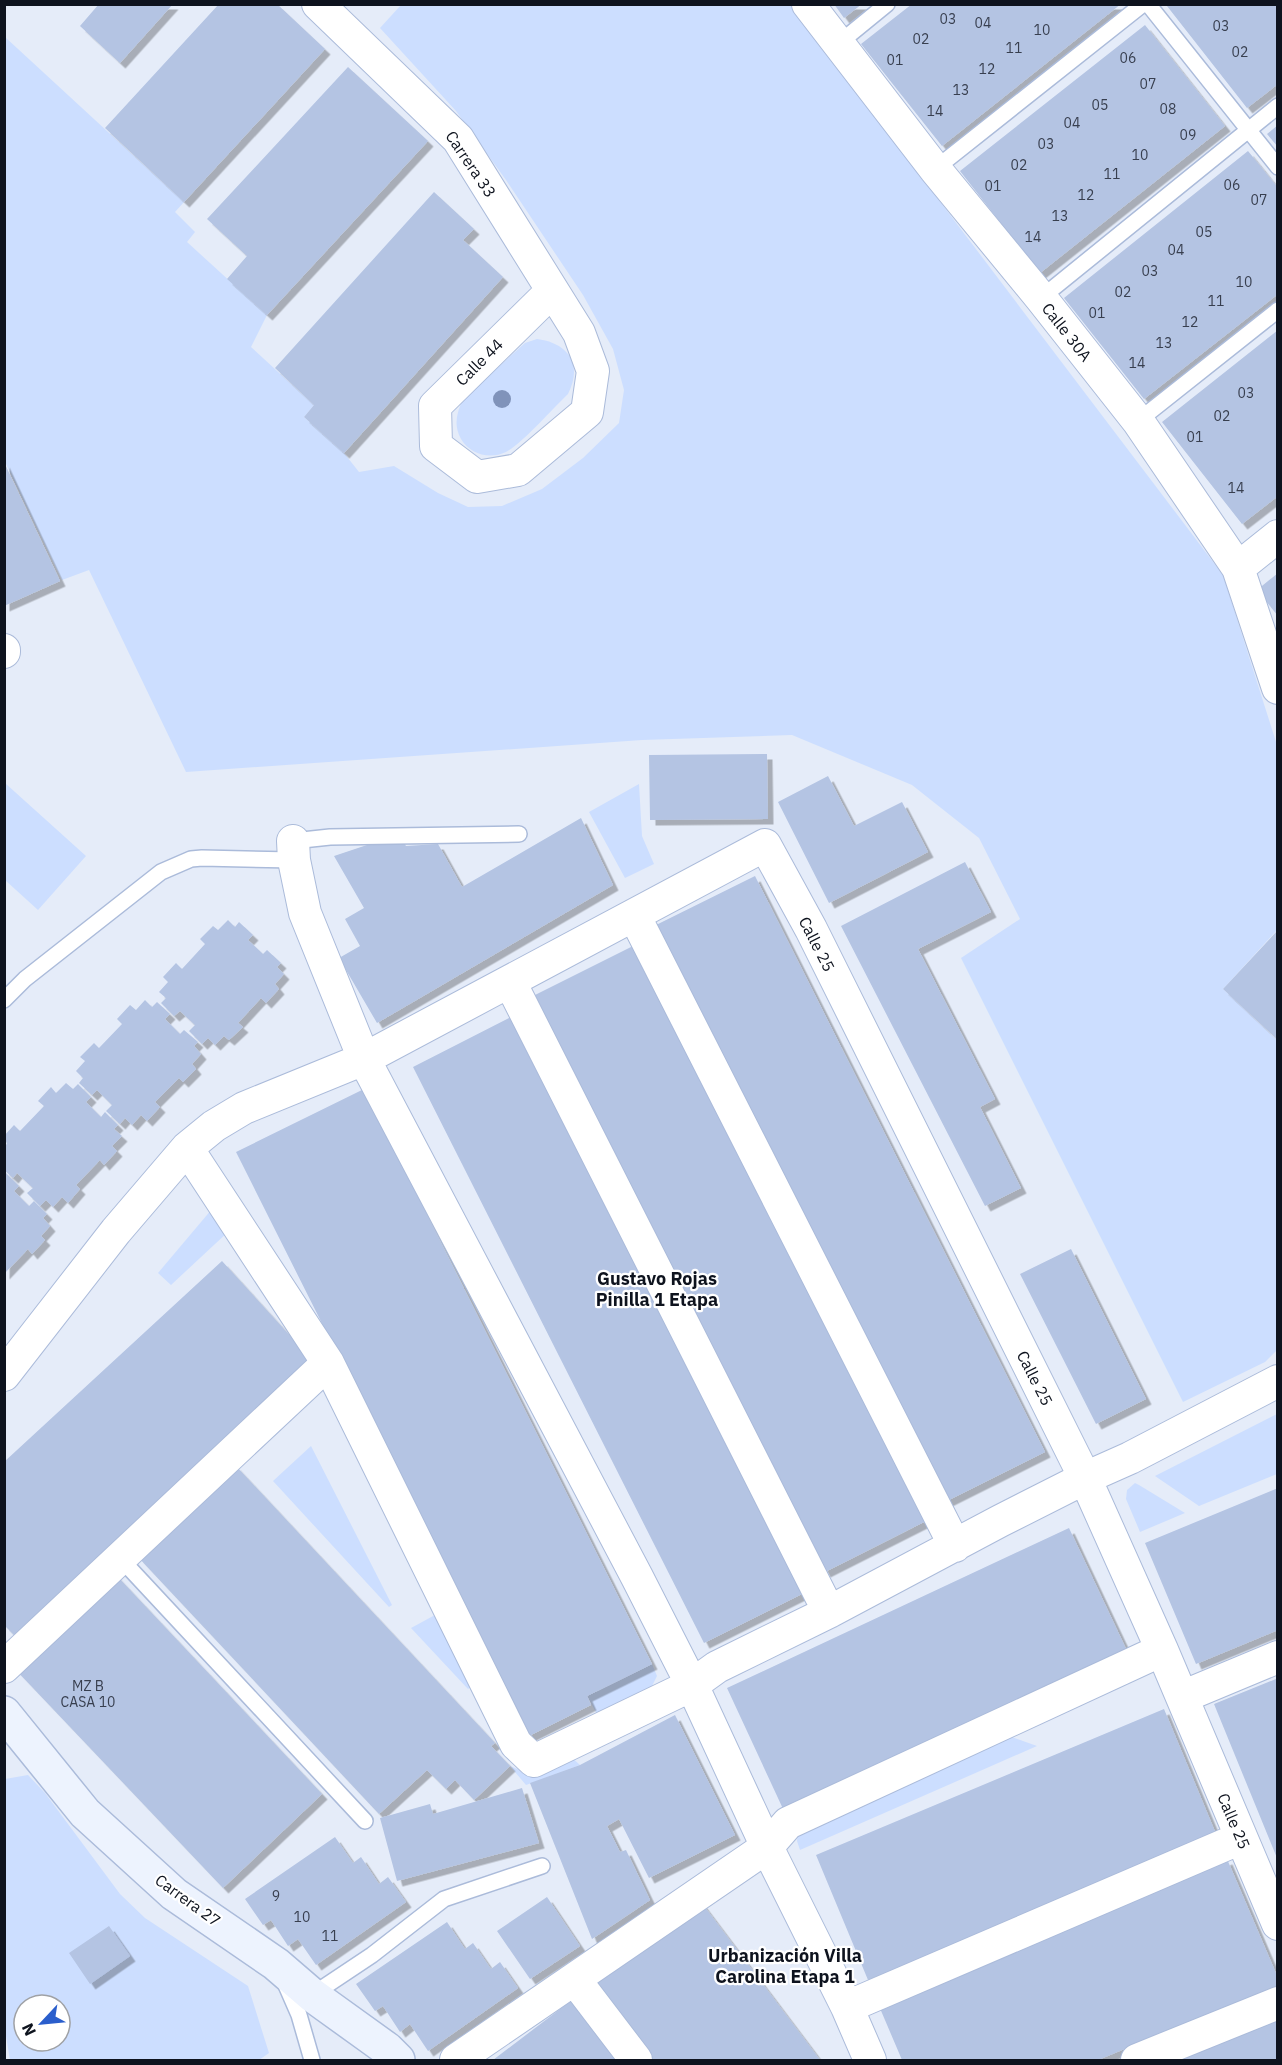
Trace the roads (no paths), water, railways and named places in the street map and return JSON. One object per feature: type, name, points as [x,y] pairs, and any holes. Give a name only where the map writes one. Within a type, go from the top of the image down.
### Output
[{"type":"street","name":"Carrera 33","points":[[318,4],[458,139],[579,333],[593,371],[587,412],[518,470],[477,477]]},
{"type":"street","name":"Calle 30A","points":[[808,4],[935,169],[1041,298],[1138,422],[1238,568],[1278,688]]},
{"type":"street","name":"Calle 44","points":[[477,477],[436,446],[435,406],[552,291]]},
{"type":"street","points":[[1238,568],[1278,536]]},
{"type":"street","name":"Calle 25","points":[[634,915],[765,845],[816,940],[1085,1478],[1162,1650],[1278,1924]]},
{"type":"street","points":[[294,850],[305,914],[364,1059],[637,1576],[692,1685],[767,1847],[847,2007],[870,2061]]},
{"type":"street","points":[[4,1375],[116,1231],[187,1148],[214,1126],[244,1108],[364,1059],[634,915],[955,1546]]},
{"type":"street","points":[[510,982],[829,1612]]},
{"type":"street","points":[[187,1148],[328,1363],[516,1744],[534,1761],[692,1685],[717,1667],[829,1612],[1085,1478],[1131,1458],[1278,1381]]},
{"type":"street","points":[[4,1667],[328,1363]]},
{"type":"street","points":[[456,2061],[767,1847],[788,1822],[1162,1650]]},
{"type":"street","points":[[1182,1697],[1278,1657]]},
{"type":"street","name":"Carrera 27","points":[[4,1713],[85,1813],[174,1894],[276,1964],[312,1995],[387,2049],[398,2061]]},
{"type":"street","points":[[847,2007],[1241,1838]]},
{"type":"street","points":[[575,1980],[636,2061]]},
{"type":"street","points":[[1147,2059],[1278,2003]]},
{"type":"lane","points":[[838,44],[887,4]]},
{"type":"lane","points":[[935,169],[1143,4]]},
{"type":"lane","points":[[1148,4],[1278,167]]},
{"type":"lane","points":[[1041,298],[1278,106]]},
{"type":"lane","points":[[1138,422],[1278,310]]},
{"type":"lane","points":[[4,1000],[25,979],[161,872],[191,859],[294,850],[330,837],[519,834]]},
{"type":"lane","points":[[120,1558],[365,1821]]},
{"type":"lane","points":[[312,1995],[372,1955],[444,1899],[542,1866]]},
{"type":"lane","points":[[276,1964],[299,2015],[312,2061]]},
{"type":"district","name":"Gustavo Rojas Pinilla 1 Etapa","points":[[657,1288]]},
{"type":"district","name":"Urbanización Villa Carolina Etapa 1","points":[[785,1965]]}]
